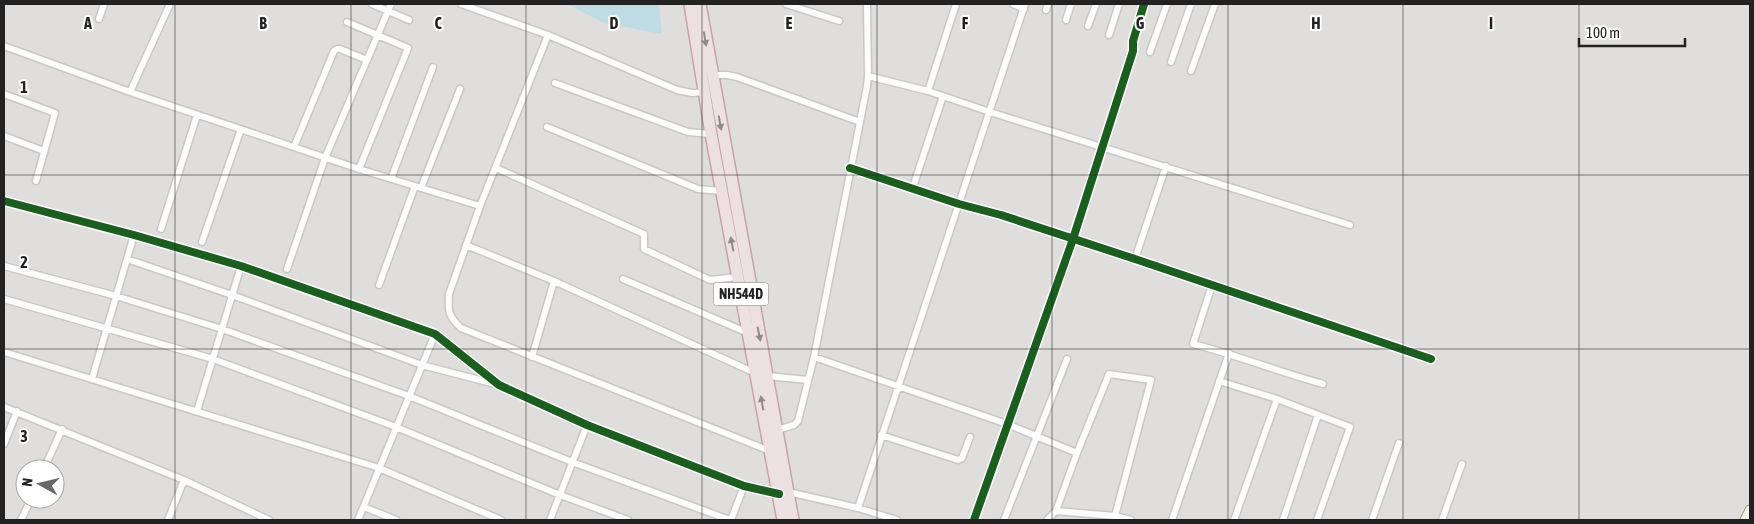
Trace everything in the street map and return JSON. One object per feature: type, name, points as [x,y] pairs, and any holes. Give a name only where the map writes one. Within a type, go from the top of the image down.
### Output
[{"type":"highway","name":"NH544D","points":[[690,4],[711,134],[749,334],[777,430],[784,493],[784,520]]},
{"type":"highway","name":"NH544D","points":[[700,4],[762,375],[771,451],[793,520]]},
{"type":"street","points":[[99,19],[104,4]]},
{"type":"street","points":[[130,92],[170,4]]},
{"type":"street","points":[[372,4],[408,20]]},
{"type":"street","points":[[287,269],[325,158],[391,4]]},
{"type":"street","points":[[461,4],[548,35],[678,90],[692,93],[704,92]]},
{"type":"street","points":[[786,4],[839,21]]},
{"type":"street","points":[[777,430],[794,425],[798,421],[814,357],[868,76],[867,4]]},
{"type":"street","points":[[928,91],[956,4]]},
{"type":"street","points":[[858,508],[1025,6],[1013,4]]},
{"type":"street","points":[[1066,20],[1071,4]]},
{"type":"street","points":[[1088,26],[1096,4]]},
{"type":"street","points":[[1109,35],[1119,4]]},
{"type":"street","points":[[974,520],[1073,239],[1133,51],[1133,41],[1144,4]]},
{"type":"street","points":[[1150,52],[1167,4]]},
{"type":"street","points":[[1171,62],[1191,4]]},
{"type":"street","points":[[1191,71],[1215,4]]},
{"type":"street","points":[[347,22],[408,48],[360,169]]},
{"type":"street","points":[[548,35],[480,206],[449,294],[448,308],[452,319],[461,328],[771,451]]},
{"type":"street","points":[[4,46],[130,92],[325,158],[480,206]]},
{"type":"street","points":[[294,147],[334,51],[340,49],[366,60]]},
{"type":"street","points":[[390,179],[433,68]]},
{"type":"street","points":[[712,75],[727,74],[860,122]]},
{"type":"street","points":[[868,76],[928,91],[1350,224]]},
{"type":"street","points":[[555,82],[688,132],[711,134]]},
{"type":"street","points":[[379,285],[460,89]]},
{"type":"street","points":[[4,94],[55,113],[36,181]]},
{"type":"street","points":[[913,188],[943,96]]},
{"type":"street","points":[[161,229],[197,114]]},
{"type":"street","points":[[547,127],[698,189],[722,191]]},
{"type":"street","points":[[202,242],[240,129]]},
{"type":"street","points":[[4,136],[44,151]]},
{"type":"street","points":[[1135,259],[1166,166]]},
{"type":"street","points":[[496,168],[644,234],[644,249],[710,280],[738,277]]},
{"type":"street","points":[[850,168],[1135,259],[1431,359]]},
{"type":"street","points":[[4,201],[134,235],[241,266],[435,334],[499,385]]},
{"type":"street","points":[[92,379],[134,235]]},
{"type":"street","points":[[466,246],[554,281],[762,375],[808,380]]},
{"type":"street","points":[[127,259],[232,295],[422,366],[499,385],[586,425],[744,486],[858,508],[896,520]]},
{"type":"street","points":[[4,266],[116,296],[222,329],[409,396],[572,462],[731,520],[744,486]]},
{"type":"street","points":[[197,411],[241,266]]},
{"type":"street","points":[[623,280],[749,334]]},
{"type":"street","points":[[532,357],[554,281]]},
{"type":"street","points":[[1212,286],[1193,344],[1229,353],[1288,375],[1323,384]]},
{"type":"street","points":[[4,299],[213,359],[396,427],[628,520]]},
{"type":"street","points":[[358,520],[435,334]]},
{"type":"street","points":[[4,352],[379,468],[501,520]]},
{"type":"street","points":[[1172,520],[1229,353]]},
{"type":"street","points":[[814,357],[1007,424],[1077,453]]},
{"type":"street","points":[[1004,520],[1067,359]]},
{"type":"street","points":[[1047,520],[1056,511],[1077,453],[1110,374],[1151,380],[1115,516]]},
{"type":"street","points":[[1219,381],[1277,398],[1350,427],[1317,520]]},
{"type":"street","points":[[1234,520],[1277,398]]},
{"type":"street","points":[[4,406],[184,480],[269,520]]},
{"type":"street","points":[[4,444],[17,411]]},
{"type":"street","points":[[1283,520],[1318,415]]},
{"type":"street","points":[[550,520],[586,425]]},
{"type":"street","points":[[48,459],[62,429]]},
{"type":"street","points":[[882,435],[958,460],[962,458],[970,437]]},
{"type":"street","points":[[1372,520],[1399,443]]},
{"type":"street","points":[[1442,520],[1462,464]]},
{"type":"street","points":[[168,520],[184,480]]},
{"type":"street","points":[[364,507],[396,520]]},
{"type":"street","points":[[1745,520],[1750,510]]},
{"type":"street","points":[[1056,511],[1115,516],[1131,520]]},
{"type":"shaded area","points":[[4,4],[1750,4],[1750,520],[4,520]]},
{"type":"water","points":[[567,4],[659,4],[662,34],[604,23]]},
{"type":"cycle path","points":[[974,520],[1073,239],[1133,51],[1133,41],[1144,4]]},
{"type":"cycle path","points":[[850,168],[1135,259],[1431,359]]},
{"type":"cycle path","points":[[4,201],[134,235],[241,266],[435,334],[499,385],[587,425],[744,486],[779,494]]}]
